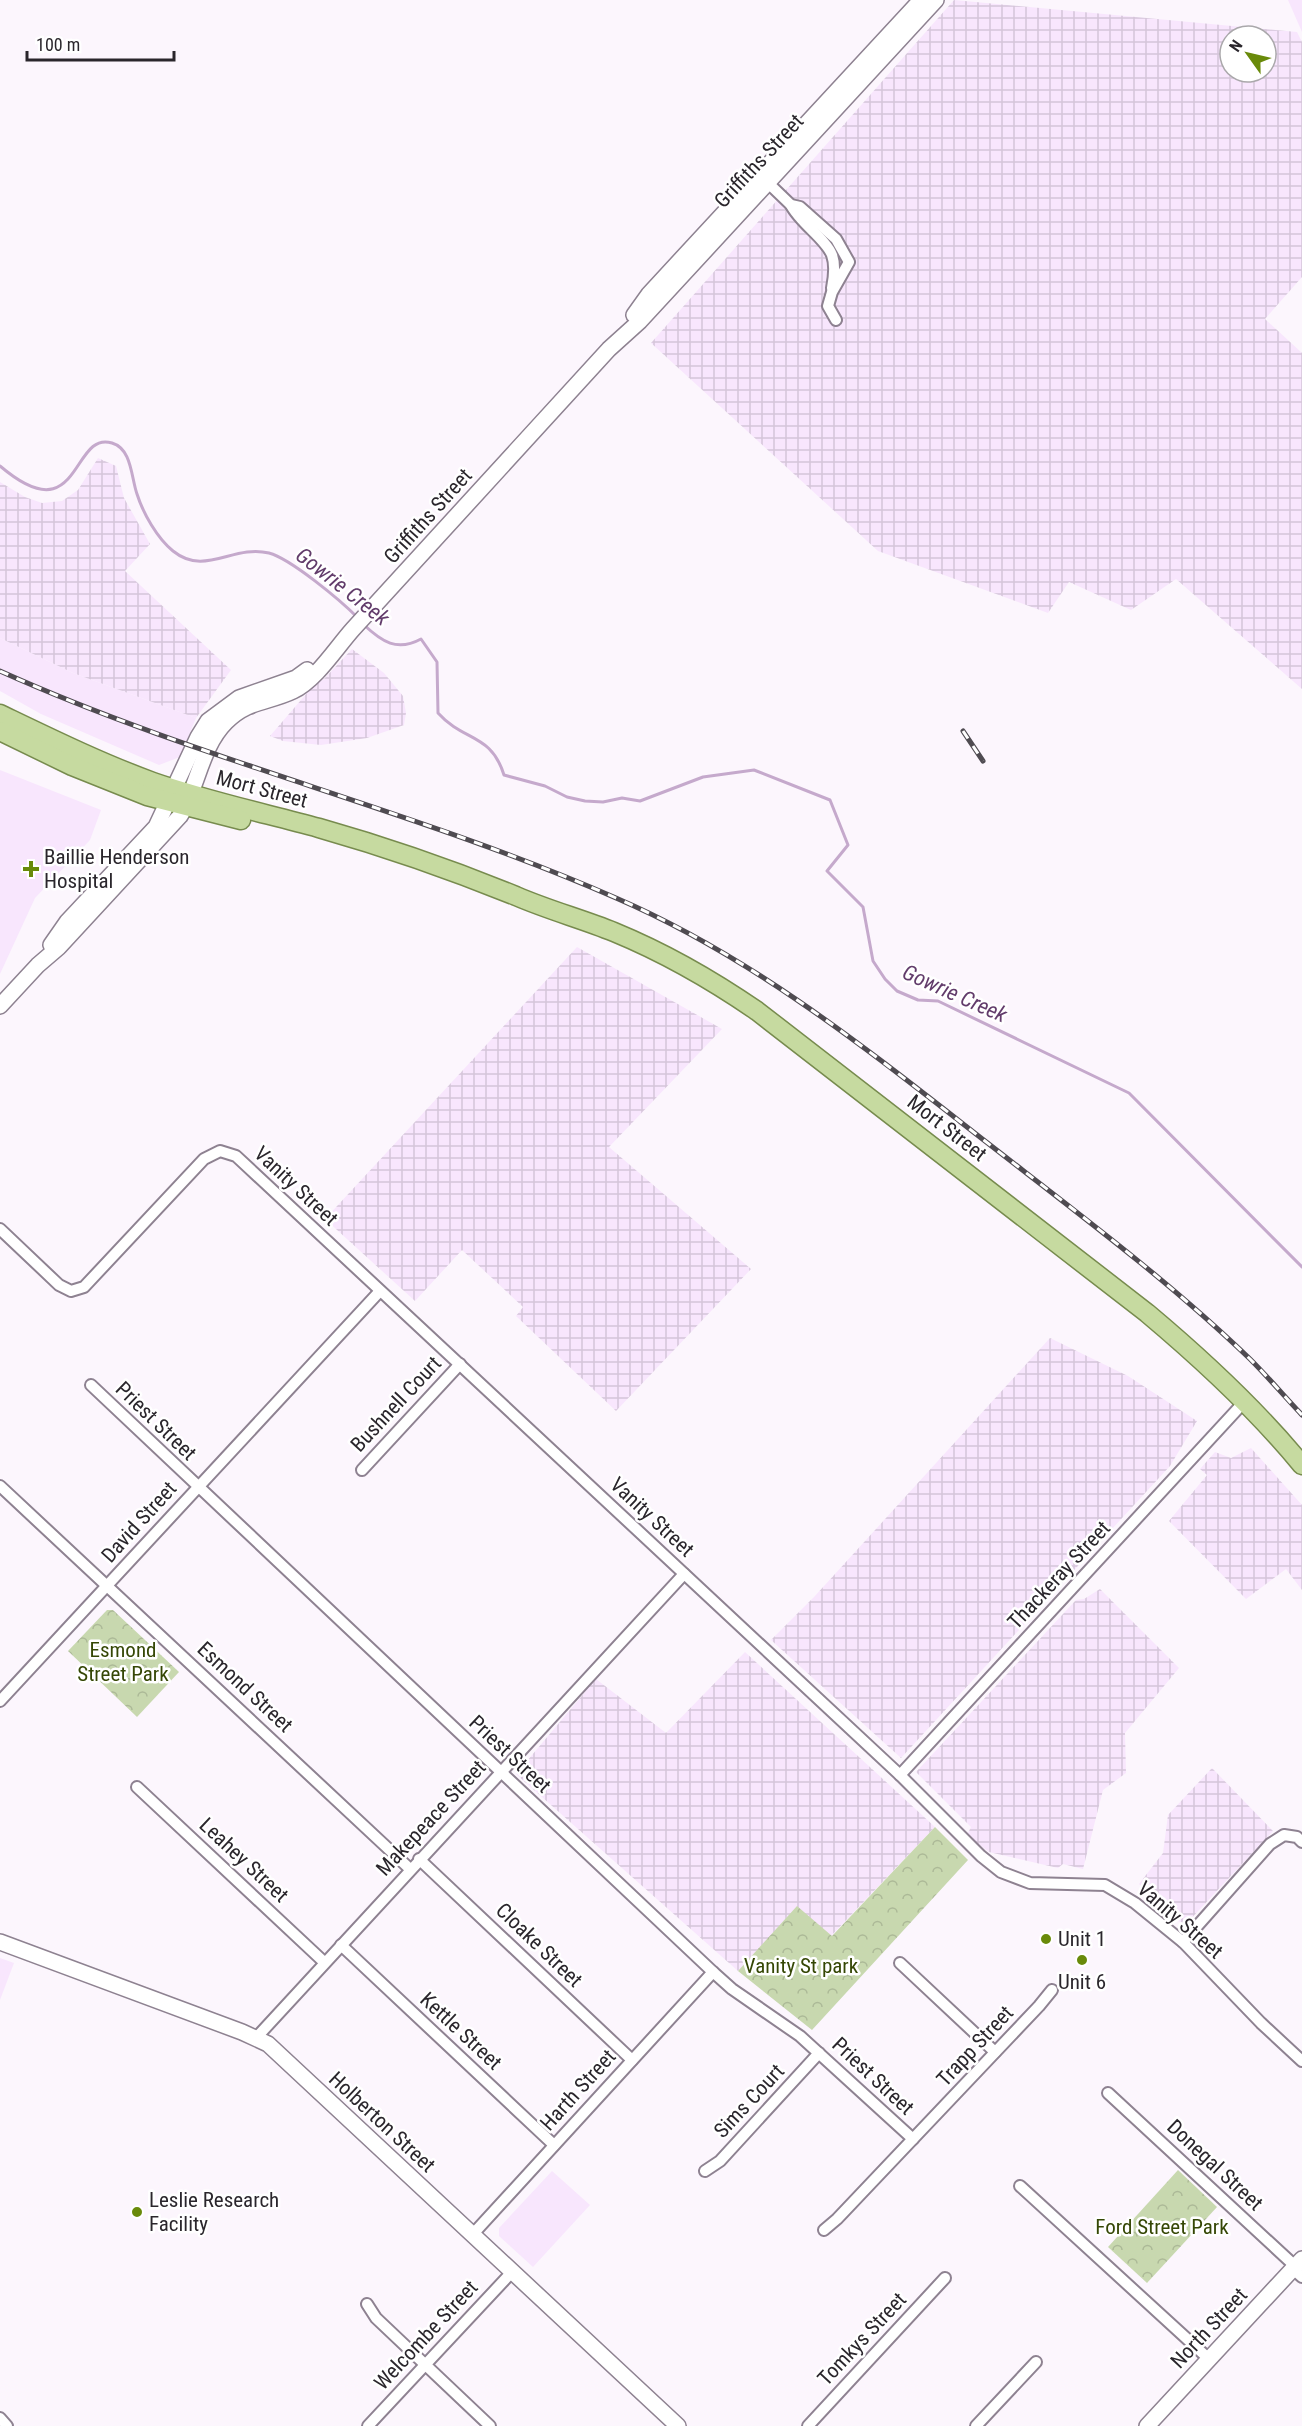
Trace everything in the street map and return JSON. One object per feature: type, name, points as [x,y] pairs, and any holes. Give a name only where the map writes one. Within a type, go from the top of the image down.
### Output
[{"type":"main road","name":"Mort Street","points":[[0,714],[86,755],[154,782],[180,797]]},
{"type":"main road","name":"Mort Street","points":[[0,731],[108,781],[400,852],[493,885],[643,944],[718,984],[757,1011],[1147,1313],[1199,1357],[1245,1401],[1302,1465]]},
{"type":"street","name":"Griffiths Street","points":[[0,1006],[59,947],[180,816],[180,797],[198,737],[207,721],[221,709],[252,692],[296,678],[327,658],[609,349],[640,321],[921,0]]},
{"type":"street","name":"Griffiths Street","points":[[763,179],[936,0]]},
{"type":"street","points":[[763,179],[791,205],[796,215],[832,255],[834,272],[828,306],[836,320]]},
{"type":"street","points":[[791,205],[800,207],[836,239],[849,262],[832,291]]},
{"type":"street","name":"Vanity Street","points":[[0,1229],[59,1285],[71,1291],[84,1287],[204,1159],[220,1151],[236,1156],[900,1775],[981,1856],[1001,1872],[1030,1882],[1106,1885],[1135,1903],[1183,1942],[1261,2023],[1302,2061]]},
{"type":"street","name":"David Street","points":[[0,1701],[380,1291]]},
{"type":"street","name":"Bushnell Court","points":[[362,1470],[460,1364]]},
{"type":"street","name":"Priest Street","points":[[91,1385],[713,1972],[732,1989],[800,2036],[913,2139]]},
{"type":"street","name":"Thackeray Street","points":[[900,1775],[1159,1497],[1245,1401]]},
{"type":"street","name":"Esmond Street","points":[[0,1486],[410,1869]]},
{"type":"street","name":"Makepeace Street","points":[[256,2038],[684,1574]]},
{"type":"street","name":"Leahey Street","points":[[137,1786],[324,1962]]},
{"type":"street","points":[[1183,1942],[1270,1844],[1284,1835],[1297,1837],[1302,1842]]},
{"type":"street","name":"Cloake Street","points":[[419,1859],[632,2060]]},
{"type":"street","name":"Holberton Street","points":[[0,1941],[268,2044],[678,2426]]},
{"type":"street","name":"Kettle Street","points":[[341,1945],[554,2145]]},
{"type":"street","points":[[900,1963],[995,2052]]},
{"type":"street","name":"Harth Street","points":[[473,2234],[713,1972]]},
{"type":"street","name":"Trapp Street","points":[[824,2230],[913,2139],[1052,1990]]},
{"type":"street","name":"Sims Court","points":[[705,2171],[720,2161],[819,2054]]},
{"type":"street","name":"Donegal Street","points":[[1108,2093],[1298,2268]]},
{"type":"street","points":[[1020,2186],[1209,2359]]},
{"type":"street","name":"North Street","points":[[1147,2426],[1298,2268]]},
{"type":"street","name":"Welcombe Street","points":[[368,2426],[512,2271]]},
{"type":"street","name":"Tomkys Street","points":[[808,2426],[945,2278]]},
{"type":"street","points":[[367,2304],[376,2318],[490,2426]]},
{"type":"street","points":[[975,2426],[1036,2362]]},
{"type":"street","points":[[0,2418],[7,2426]]},
{"type":"shaded area","points":[[954,0],[1218,25],[1218,84],[1278,84],[1278,30],[1297,32],[1302,42],[1302,277],[1265,319],[1302,353],[1302,689],[1176,579],[1131,610],[1069,582],[1048,613],[878,551],[651,343]]},
{"type":"shaded area","points":[[1288,0],[1302,0],[1302,32]]},
{"type":"shaded area","points":[[98,458],[116,466],[124,498],[150,544],[125,571],[231,670],[196,718],[73,673],[0,638],[0,482],[25,497],[42,503],[62,501],[78,490]]},
{"type":"shaded area","points":[[0,638],[73,673],[196,718],[180,757],[159,765],[41,714],[0,691]]},
{"type":"shaded area","points":[[352,649],[384,673],[403,696],[406,713],[404,725],[367,738],[321,745],[283,741],[270,736],[313,686],[324,679]]},
{"type":"shaded area","name":"Baillie Henderson Hospital","points":[[0,770],[101,810],[90,840],[35,898],[0,974]]},
{"type":"shaded area","points":[[577,947],[722,1029],[609,1147],[751,1269],[616,1411],[516,1316],[523,1307],[462,1250],[415,1301],[325,1219]]},
{"type":"shaded area","points":[[1050,1338],[1128,1376],[1197,1421],[1170,1466],[901,1758],[771,1640],[814,1597]]},
{"type":"shaded area","points":[[1251,1448],[1302,1505],[1302,1590],[1286,1569],[1246,1599],[1169,1521],[1207,1475],[1200,1469],[1215,1452],[1231,1458]]},
{"type":"shaded area","points":[[1100,1589],[1179,1668],[1125,1733],[1126,1773],[1103,1790],[1083,1869],[1063,1864],[1058,1868],[989,1852],[967,1835],[971,1827],[916,1772],[1076,1600],[1084,1599]]},
{"type":"shaded area","points":[[745,1652],[935,1827],[831,1936],[797,1907],[738,1971],[516,1774],[596,1679],[666,1733]]},
{"type":"shaded area","points":[[1212,1768],[1273,1831],[1186,1924],[1175,1920],[1139,1884],[1163,1853],[1168,1815]]},
{"type":"shaded area","points":[[0,1958],[14,1963],[0,2000]]},
{"type":"shaded area","points":[[552,2171],[590,2205],[533,2267],[499,2236],[499,2228]]},
{"type":"green space","name":"Esmond Street Park","points":[[107,1610],[113,1610],[179,1672],[137,1717],[68,1651]]},
{"type":"green space","name":"Vanity St park","points":[[935,1827],[968,1860],[812,2030],[738,1971],[797,1906],[832,1936]]},
{"type":"green space","name":"Ford Street Park","points":[[1178,2170],[1217,2207],[1147,2283],[1108,2247]]},
{"type":"waterway","name":"Gowrie Creek","points":[[0,466],[26,484],[46,490],[60,486],[71,476],[89,451],[99,443],[112,443],[124,451],[143,509],[151,525],[173,551],[196,561],[208,561],[256,551],[269,553],[302,571],[357,617]]},
{"type":"waterway","name":"Gowrie Creek","points":[[363,624],[383,640],[397,645],[421,639],[437,662],[438,713],[457,729],[476,739],[492,752],[504,775],[545,786],[567,797],[603,802],[622,798],[640,801],[703,777],[754,770],[830,800],[848,845],[827,871],[863,907],[873,961],[885,979],[897,991],[918,1000],[938,1001],[1129,1093],[1302,1267]]},
{"type":"railway","points":[[0,671],[152,732],[464,838],[540,867],[616,898],[715,948],[762,977],[853,1040],[1120,1247],[1219,1330],[1257,1366],[1302,1415]]},
{"type":"railway","points":[[963,731],[983,761]]},
{"type":"place","name":"Baillie Henderson Hospital","points":[[31,869]]},
{"type":"place","name":"Unit 1","points":[[1046,1939]]},
{"type":"place","name":"Unit 6","points":[[1082,1960]]},
{"type":"place","name":"Leslie Research Facility","points":[[137,2212]]}]
